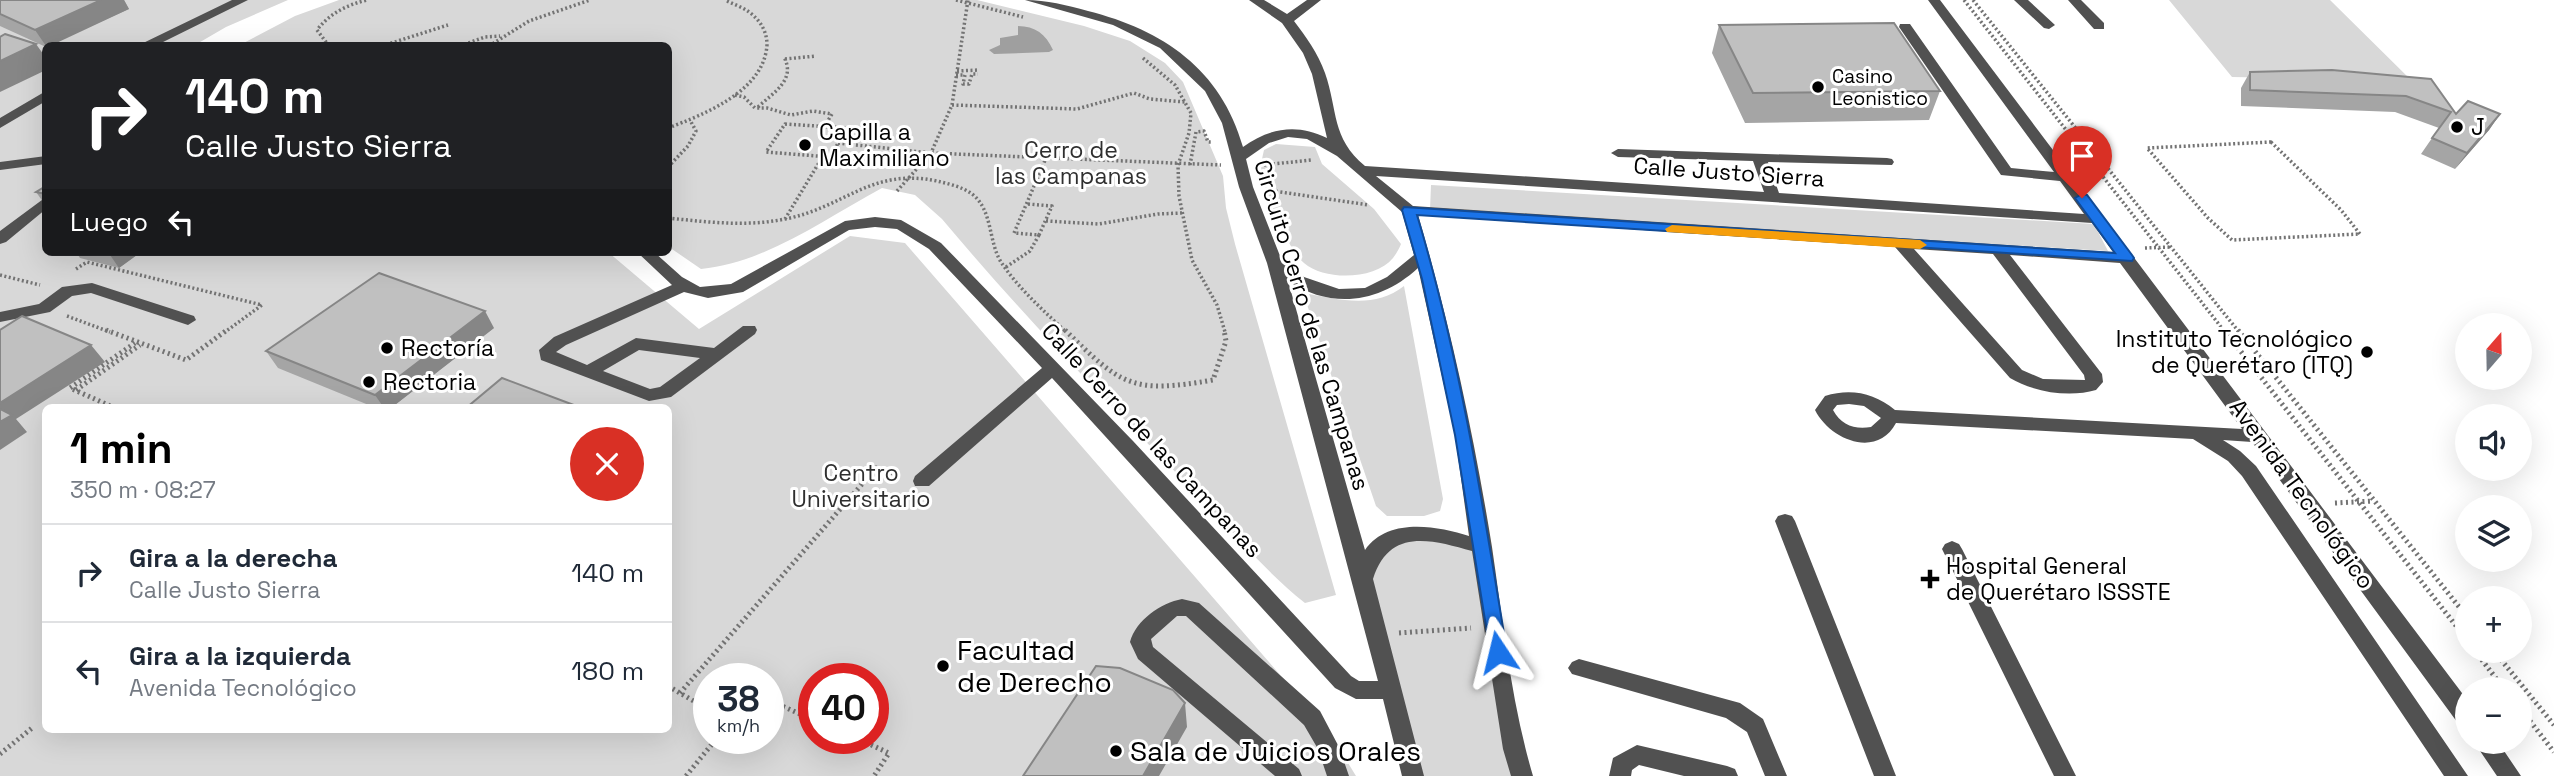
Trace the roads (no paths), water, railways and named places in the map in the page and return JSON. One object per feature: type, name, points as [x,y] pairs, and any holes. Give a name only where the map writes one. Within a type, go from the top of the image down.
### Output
[{"type":"street","points":[[152,42],[242,0]]},
{"type":"street","name":"Circuito Cerro de las Campanas","points":[[1031,0],[1118,22],[1165,45],[1212,89],[1231,130],[1245,187],[1275,263],[1363,579],[1413,776]]},
{"type":"street","points":[[1255,0],[1287,20],[1310,53],[1319,74],[1331,132],[1344,156]]},
{"type":"street","points":[[1287,20],[1315,0]]},
{"type":"street","name":"Avenida Tecnológico","points":[[1934,0],[2455,701]]},
{"type":"street","points":[[2020,0],[2049,24]]},
{"type":"street","points":[[2074,0],[2099,26]]},
{"type":"street","points":[[1905,27],[2006,173],[2066,177]]},
{"type":"street","points":[[0,124],[42,98]]},
{"type":"street","points":[[1240,162],[1272,135],[1300,132],[1322,138],[1409,210],[1464,435],[1493,626],[1514,749],[1522,776]]},
{"type":"street","points":[[1618,153],[1887,162]]},
{"type":"street","points":[[1759,157],[1773,197]]},
{"type":"street","points":[[0,166],[42,161]]},
{"type":"street","name":"Calle Justo Sierra","points":[[1358,170],[2097,219]]},
{"type":"street","points":[[0,239],[42,204]]},
{"type":"street","points":[[1409,210],[2126,258]]},
{"type":"street","name":"Calle Cerro de las Campanas","points":[[681,287],[705,294],[721,293],[737,288],[845,226],[875,222],[901,225],[934,246],[1052,368],[1343,682],[1356,690],[1391,690]]},
{"type":"street","points":[[1900,244],[2016,374],[2027,382],[2044,386],[2090,386],[2094,382],[2093,374],[1998,250]]},
{"type":"street","points":[[650,256],[681,287],[560,341],[548,350],[547,356],[649,395],[665,393],[748,330]]},
{"type":"street","points":[[1275,263],[1294,280],[1320,292],[1352,294],[1381,288],[1422,256]]},
{"type":"street","points":[[0,317],[44,308],[68,291],[92,288],[188,320]]},
{"type":"street","points":[[589,371],[636,344],[716,354]]},
{"type":"street","points":[[922,481],[1052,368]]},
{"type":"street","points":[[1891,416],[2260,436]]},
{"type":"street","points":[[2196,433],[2234,457],[2249,471],[2457,776]]},
{"type":"street","points":[[1785,521],[1885,776]]},
{"type":"street","points":[[1363,579],[1376,550],[1401,536],[1430,533],[1482,547]]},
{"type":"street","points":[[1952,549],[2065,776]]},
{"type":"street","points":[[1291,776],[1145,653],[1140,642],[1142,635],[1171,609],[1192,609],[1312,718],[1328,747],[1338,776]]},
{"type":"street","points":[[1579,668],[1732,710],[1755,726],[1776,776]]},
{"type":"street","points":[[2494,754],[2510,776]]},
{"type":"street","points":[[1620,776],[1621,765],[1637,755],[1727,776]]},
{"type":"place","name":"Casino Leonistico","points":[[1818,87]]},
{"type":"place","name":"J","points":[[2457,127]]},
{"type":"place","name":"Capilla a Maximiliano","points":[[805,145]]},
{"type":"place","name":"Rectoría","points":[[387,348]]},
{"type":"place","name":"Instituto Tecnológico de Querétaro (ITQ)","points":[[2367,352]]},
{"type":"place","name":"Rectoria","points":[[369,382]]},
{"type":"place","name":"Hospital General de Querétaro ISSSTE","points":[[1930,579]]},
{"type":"place","name":"Facultad de Derecho","points":[[943,666]]},
{"type":"place","name":"Sala de Juicios Orales","points":[[1116,751]]},
{"type":"park label","name":"Cerro de las Campanas","points":[[1071,163]]},
{"type":"park label","name":"Centro Universitario","points":[[861,486]]}]
